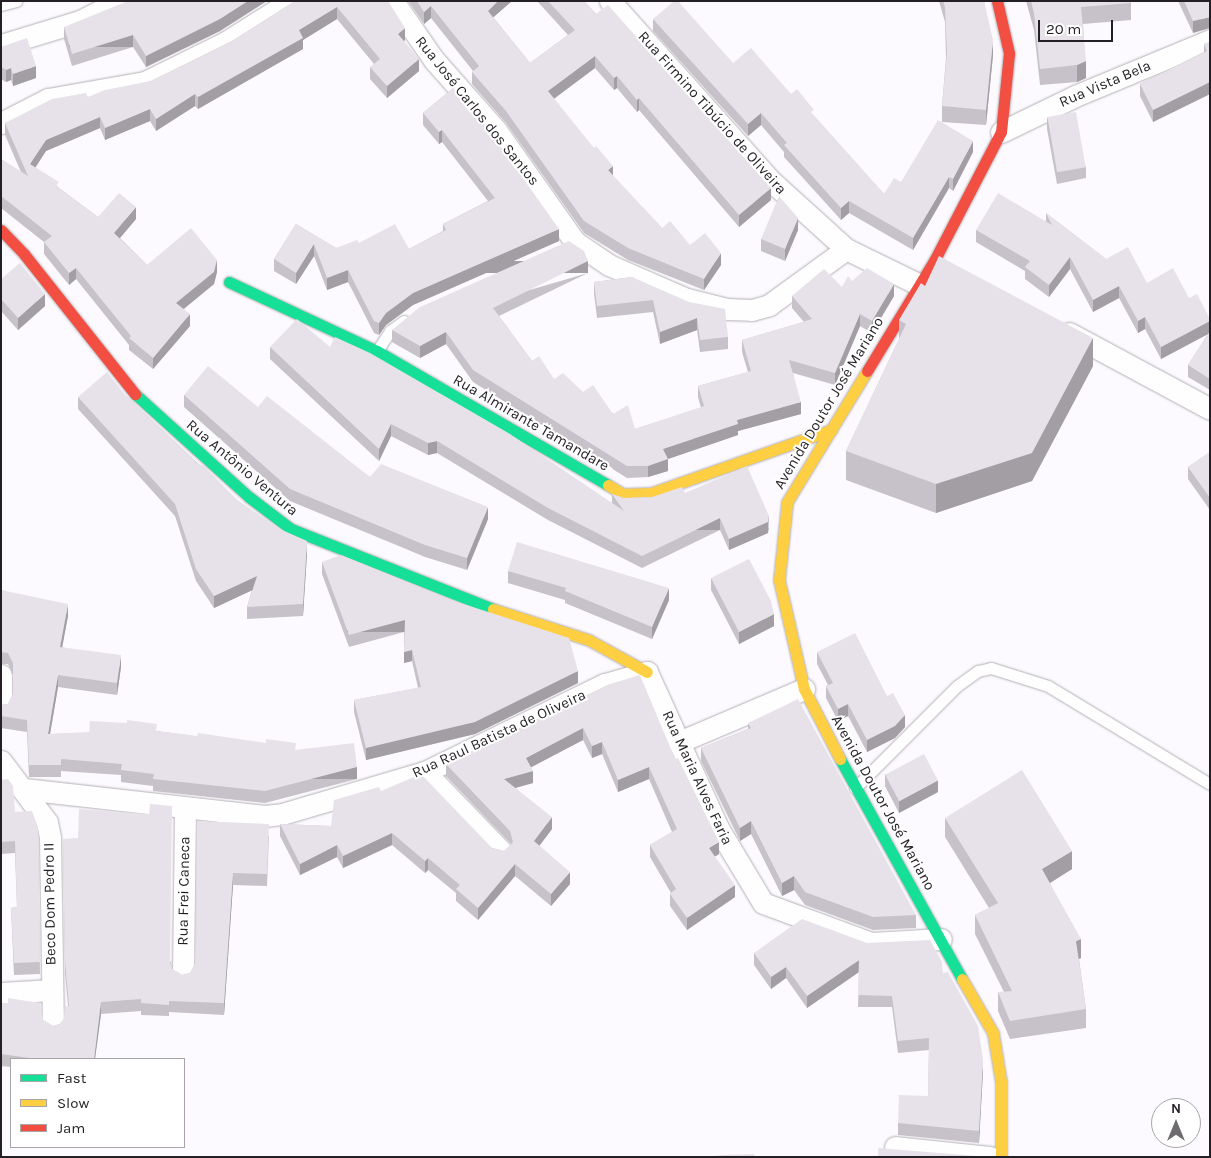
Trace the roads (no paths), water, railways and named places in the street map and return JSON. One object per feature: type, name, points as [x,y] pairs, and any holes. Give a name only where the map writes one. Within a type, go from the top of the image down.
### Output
[{"type":"street","points":[[1,44],[80,20],[119,1]]},
{"type":"street","points":[[1,123],[48,99],[145,82],[226,42],[291,1]]},
{"type":"street","name":"Rua José Carlos dos Santos","points":[[393,1],[434,60],[502,138],[571,244],[609,265],[687,299],[728,309],[752,310],[769,305],[846,249]]},
{"type":"street","name":"Rua Firmino Tibúcio de Oliveira","points":[[610,1],[771,181],[846,249],[918,284]]},
{"type":"street","name":"Avenida Doutor José Mariano","points":[[997,1],[1009,53],[1001,132],[943,265],[918,284],[787,502],[779,580],[804,689],[855,788],[993,1032],[1001,1082],[1001,1157]]},
{"type":"street","name":"Rua Vista Bela","points":[[1001,132],[1076,96],[1210,40]]},
{"type":"street","name":"Rua Antônio Ventura","points":[[1,230],[30,262],[137,396],[249,497],[291,529],[459,598],[589,640],[647,672]]},
{"type":"street","name":"Rua Almirante Tamandare","points":[[228,282],[377,351],[623,494],[651,493],[831,430]]},
{"type":"street","points":[[1055,325],[1210,408]]},
{"type":"street","name":"Rua Maria Alves Faria","points":[[647,672],[718,828],[763,903],[871,944],[941,939]]},
{"type":"street","name":"Rua Raul Batista de Oliveira","points":[[24,789],[264,816],[425,772],[605,684],[647,672]]},
{"type":"street","points":[[1,675],[1,705]]},
{"type":"street","points":[[679,742],[804,689]]},
{"type":"street","name":"Beco Dom Pedro II","points":[[1,761],[24,789],[47,822],[50,838],[53,1025]]},
{"type":"street","points":[[425,772],[501,851]]},
{"type":"street","name":"Rua Frei Caneca","points":[[183,974],[185,808]]},
{"type":"street","points":[[1,993],[52,990]]},
{"type":"street","points":[[895,1147],[990,1157]]},
{"type":"lane","points":[[1,5],[16,1]]},
{"type":"lane","points":[[377,351],[390,332],[416,312]]},
{"type":"lane","points":[[855,788],[957,686],[978,671],[991,668],[1048,686],[1210,784]]}]
